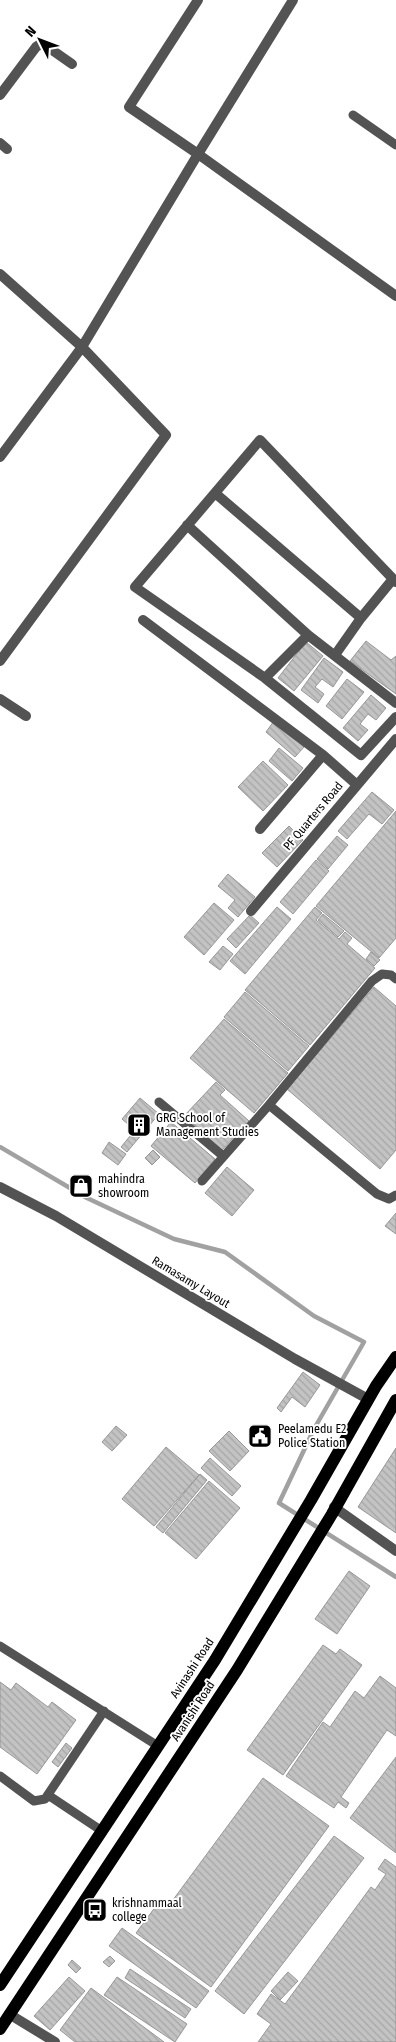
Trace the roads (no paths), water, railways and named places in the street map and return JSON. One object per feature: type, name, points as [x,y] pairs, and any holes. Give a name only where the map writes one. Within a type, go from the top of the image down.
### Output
[{"type":"main road","name":"Avinashi Road","points":[[0,1985],[215,1660],[311,1500],[368,1399],[396,1357]]},
{"type":"main road","name":"Avanishi Road","points":[[0,2029],[237,1670],[333,1510],[396,1400]]},
{"type":"street","points":[[198,0],[129,106],[395,293]]},
{"type":"street","points":[[0,457],[82,347],[198,154],[294,0]]},
{"type":"street","points":[[0,95],[36,47],[42,43],[72,64]]},
{"type":"street","points":[[0,274],[82,347],[166,435],[0,661]]},
{"type":"street","points":[[335,655],[360,618],[394,580],[260,440],[135,587],[265,678],[361,755],[396,717]]},
{"type":"street","points":[[215,493],[360,618]]},
{"type":"street","points":[[188,525],[308,635],[396,703]]},
{"type":"street","points":[[142,620],[323,756],[356,784]]},
{"type":"street","points":[[265,678],[308,635]]},
{"type":"street","points":[[0,699],[26,716]]},
{"type":"street","name":"PF Quarters Road","points":[[251,910],[396,739]]},
{"type":"street","points":[[260,829],[323,756]]},
{"type":"street","name":"Ramasamy Layout","points":[[0,1187],[56,1216],[344,1387],[368,1399]]},
{"type":"street","points":[[333,1510],[396,1551]]},
{"type":"street","points":[[10,2014],[55,2042]]},
{"type":"lane","points":[[353,115],[396,145]]},
{"type":"lane","points":[[202,1181],[269,1105],[372,981],[382,974],[391,975],[396,979]]},
{"type":"lane","points":[[159,1102],[223,1156]]},
{"type":"lane","points":[[269,1105],[377,1194],[389,1200],[396,1196]]},
{"type":"lane","points":[[0,1646],[158,1746]]},
{"type":"lane","points":[[0,1776],[34,1801],[45,1799],[104,1711]]},
{"type":"lane","points":[[48,1795],[102,1831]]},
{"type":"waterway","points":[[0,1147],[87,1198],[174,1239],[225,1252],[314,1316],[364,1342],[314,1429],[279,1503],[396,1577]]},
{"type":"place","name":"GRG School of Management Studies","points":[[139,1125]]},
{"type":"place","name":"mahindra showroom","points":[[81,1186]]},
{"type":"place","name":"Peelamedu E2 Police Station","points":[[260,1436]]},
{"type":"place","name":"krishnammaal college","points":[[95,1910]]}]
